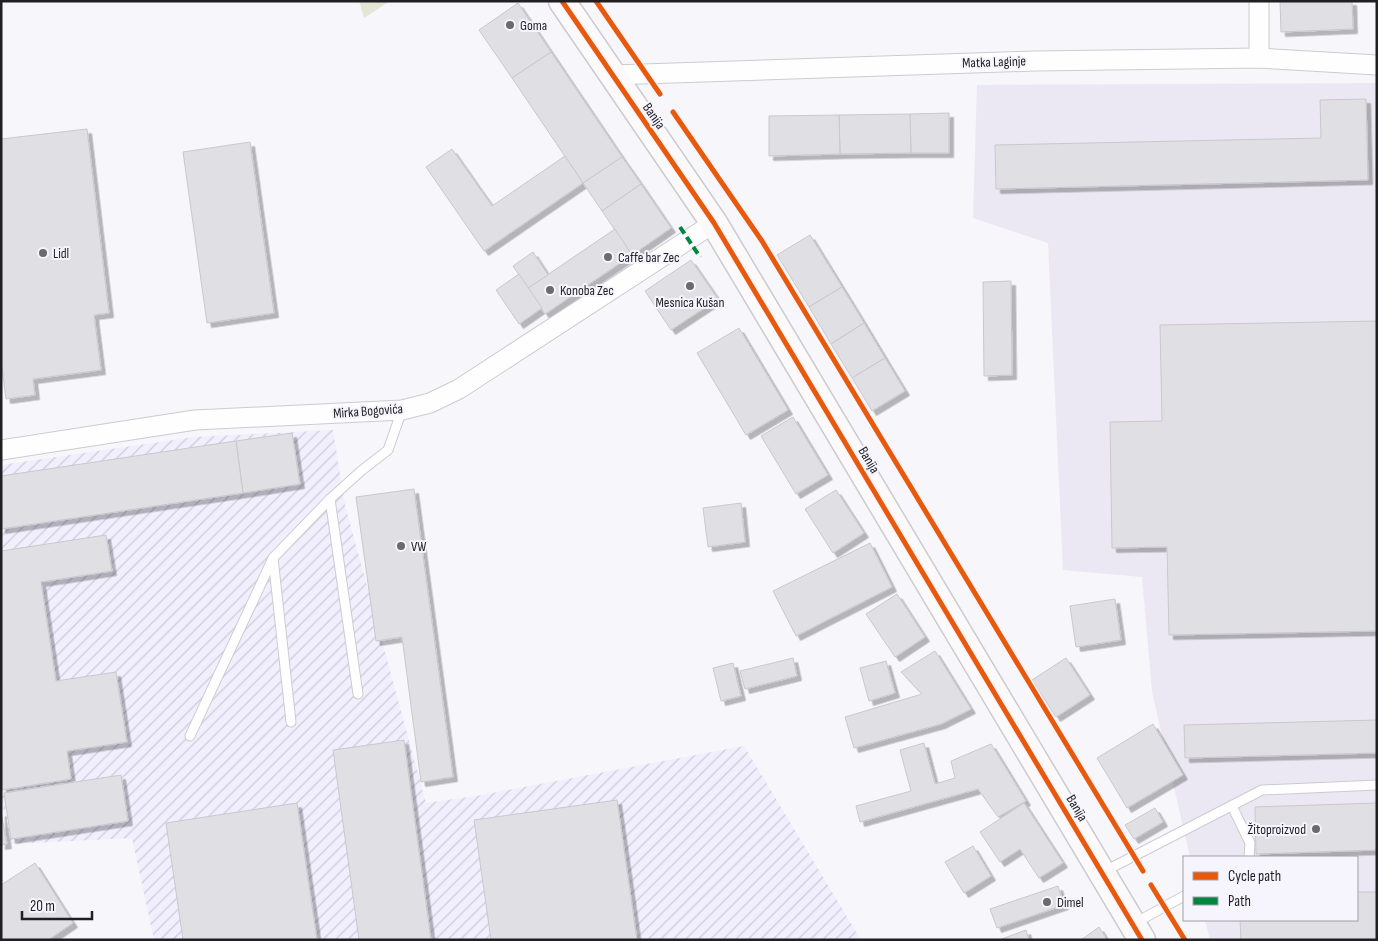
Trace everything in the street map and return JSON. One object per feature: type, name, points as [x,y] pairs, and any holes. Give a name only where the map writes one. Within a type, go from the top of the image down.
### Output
[{"type":"main road","name":"Banija","points":[[562,1],[714,223],[1137,932]]},
{"type":"street","points":[[1259,58],[1260,1]]},
{"type":"street","name":"Matka Laginje","points":[[612,75],[1025,61],[1259,58],[1377,65]]},
{"type":"street","name":"Mirka Bogovića","points":[[1,450],[195,420],[402,410],[430,403],[459,389],[714,223]]},
{"type":"lane","points":[[190,736],[274,558],[330,499],[360,471],[388,450],[402,410]]},
{"type":"lane","points":[[330,499],[358,694]]},
{"type":"lane","points":[[274,558],[291,722]]},
{"type":"lane","points":[[1102,872],[1262,790],[1377,785]]},
{"type":"lane","points":[[1232,806],[1250,843],[1249,856]]},
{"type":"lane","points":[[1137,932],[1183,897]]},
{"type":"shaded area","points":[[1377,83],[1377,940],[1210,940],[1205,921],[1358,921],[1358,856],[1190,856],[1152,692],[1142,577],[1063,570],[1048,243],[973,218],[977,85]]},
{"type":"shaded area","points":[[333,430],[345,505],[426,803],[476,796],[744,746],[861,940],[154,940],[132,838],[11,844],[1,796],[1,465],[194,437]]},
{"type":"green space","points":[[359,1],[390,1],[364,18]]},
{"type":"building","points":[[1280,1],[1352,1],[1353,29],[1281,32]]},
{"type":"building","points":[[518,3],[551,52],[512,78],[479,30]]},
{"type":"building","points":[[551,52],[622,157],[583,183],[512,78]]},
{"type":"building","points":[[1366,99],[1368,180],[996,189],[995,145],[1321,138],[1320,100]]},
{"type":"building","points":[[949,113],[949,153],[911,153],[910,114]]},
{"type":"building","points":[[910,114],[911,153],[840,154],[839,115]]},
{"type":"building","points":[[839,115],[840,154],[769,156],[769,116]]},
{"type":"building","points":[[87,129],[109,313],[94,315],[101,370],[33,379],[35,395],[6,399],[1,360],[1,139]]},
{"type":"building","points":[[250,142],[274,313],[207,323],[183,152]]},
{"type":"building","points":[[452,149],[492,206],[565,156],[583,183],[484,251],[426,167]]},
{"type":"building","points":[[622,157],[641,184],[602,211],[583,183]]},
{"type":"building","points":[[641,184],[671,228],[632,255],[602,211]]},
{"type":"building","points":[[615,229],[632,255],[545,314],[528,288]]},
{"type":"building","points":[[810,235],[842,287],[809,307],[777,255]]},
{"type":"building","points":[[533,252],[548,275],[528,288],[513,266]]},
{"type":"building","points":[[691,260],[718,299],[671,330],[645,291]]},
{"type":"building","points":[[519,274],[542,308],[519,324],[496,290]]},
{"type":"building","points":[[1011,281],[1012,375],[984,376],[983,282]]},
{"type":"building","points":[[842,287],[864,323],[831,344],[809,307]]},
{"type":"building","points":[[1377,321],[1377,631],[1169,635],[1167,547],[1112,548],[1110,422],[1162,421],[1160,325]]},
{"type":"building","points":[[864,323],[885,358],[852,378],[831,344]]},
{"type":"building","points":[[739,328],[788,410],[746,435],[697,353]]},
{"type":"building","points":[[885,358],[905,391],[872,411],[852,378]]},
{"type":"building","points":[[793,417],[828,475],[796,494],[761,436]]},
{"type":"building","points":[[292,433],[300,484],[243,493],[236,441]]},
{"type":"building","points":[[236,441],[243,493],[1,529],[1,476]]},
{"type":"building","points":[[414,489],[453,777],[421,782],[402,637],[376,641],[356,497]]},
{"type":"building","points":[[836,490],[864,533],[833,553],[805,509]]},
{"type":"building","points":[[741,503],[745,542],[708,547],[703,508]]},
{"type":"building","points":[[106,535],[112,571],[41,582],[56,681],[116,672],[127,742],[67,751],[71,779],[2,790],[1,551]]},
{"type":"building","points":[[870,543],[892,587],[796,636],[773,591]]},
{"type":"building","points":[[897,594],[925,637],[895,657],[866,614]]},
{"type":"building","points":[[1115,599],[1121,640],[1076,647],[1070,606]]},
{"type":"building","points":[[935,651],[971,709],[941,724],[854,748],[845,717],[922,694],[901,672]]},
{"type":"building","points":[[793,658],[797,676],[745,689],[740,671]]},
{"type":"building","points":[[1066,658],[1090,695],[1056,717],[1032,680]]},
{"type":"building","points":[[886,661],[895,693],[869,701],[860,668]]},
{"type":"building","points":[[733,663],[741,696],[721,701],[713,668]]},
{"type":"building","points":[[1377,720],[1377,753],[1185,758],[1184,725]]},
{"type":"building","points":[[1153,724],[1183,775],[1127,808],[1097,758]]},
{"type":"building","points":[[404,740],[431,940],[359,940],[333,750]]},
{"type":"building","points":[[924,743],[935,784],[955,778],[951,761],[991,744],[1026,801],[998,817],[978,789],[860,822],[856,806],[911,791],[900,750]]},
{"type":"building","points":[[121,775],[128,821],[11,839],[4,793]]},
{"type":"building","points":[[617,800],[637,940],[491,940],[474,820]]},
{"type":"building","points":[[297,803],[317,940],[183,940],[166,823]]},
{"type":"building","points":[[1024,803],[1063,863],[1039,878],[1020,849],[1000,862],[980,832]]},
{"type":"building","name":"Žitoproizvod","points":[[1377,803],[1377,850],[1256,854],[1255,807]]},
{"type":"building","points":[[1155,808],[1163,822],[1134,839],[1125,825]]},
{"type":"building","points":[[1,812],[7,844],[1,845]]},
{"type":"building","points":[[973,846],[991,876],[964,893],[945,862]]},
{"type":"building","points":[[35,863],[73,923],[48,940],[1,940],[1,885]]},
{"type":"building","points":[[1058,886],[1064,905],[997,928],[990,909]]},
{"type":"building","points":[[1358,892],[1377,892],[1377,940],[1241,940],[1240,921],[1358,921]]},
{"type":"building","points":[[1099,927],[1107,940],[1081,940]]},
{"type":"building","points":[[1026,930],[1029,940],[999,940]]},
{"type":"marked path","points":[[680,227],[700,257]]},
{"type":"cycle path","points":[[562,1],[714,223],[1142,940]]},
{"type":"cycle path","points":[[596,1],[660,94]]},
{"type":"cycle path","points":[[673,112],[762,241],[1143,871]]},
{"type":"cycle path","points":[[1151,885],[1185,940]]},
{"type":"place","name":"Goma","points":[[510,25]]},
{"type":"place","name":"Lidl","points":[[43,253]]},
{"type":"place","name":"Caffe bar Zec","points":[[608,257]]},
{"type":"place","name":"Mesnica Kušan","points":[[690,286]]},
{"type":"place","name":"Konoba Zec","points":[[550,290]]},
{"type":"place","name":"VW","points":[[401,546]]},
{"type":"place","name":"Žitoproizvod","points":[[1316,829]]},
{"type":"place","name":"Dimel","points":[[1047,902]]}]
